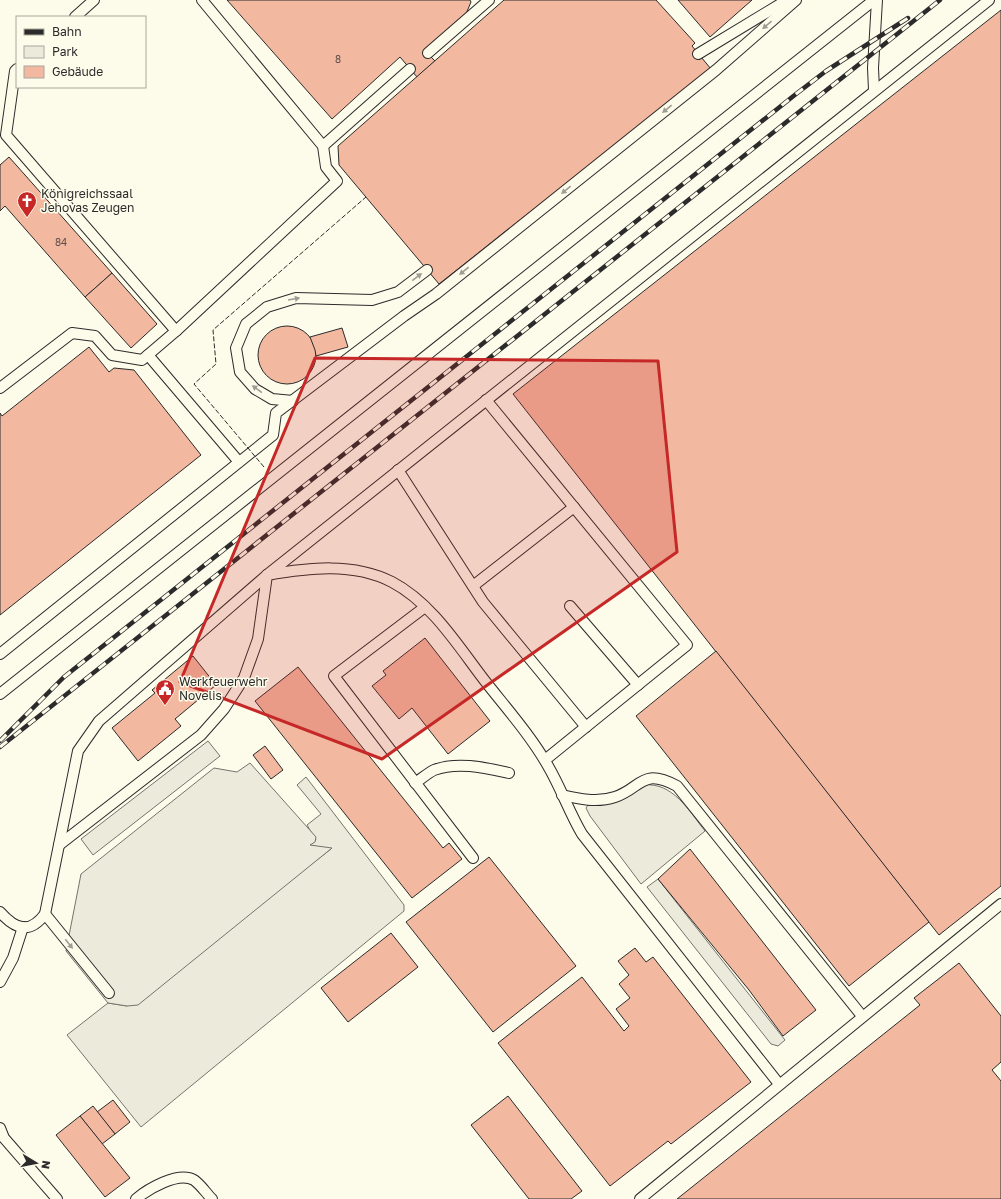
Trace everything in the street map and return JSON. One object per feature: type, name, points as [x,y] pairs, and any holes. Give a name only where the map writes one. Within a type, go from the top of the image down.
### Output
[{"type":"lane","points":[[76,16],[94,0]]},
{"type":"lane","points":[[0,388],[72,333],[95,336],[112,355],[142,360],[176,331],[337,181],[326,167],[323,146],[202,0]]},
{"type":"lane","points":[[428,54],[489,0]]},
{"type":"lane","points":[[698,54],[786,0]]},
{"type":"lane","points":[[0,654],[273,435],[276,413],[404,316],[436,294],[716,70],[796,0]]},
{"type":"lane","points":[[874,90],[873,68],[876,0]]},
{"type":"lane","points":[[0,694],[876,0]]},
{"type":"lane","points":[[0,912],[7,920],[23,927],[32,927],[39,922],[45,914],[78,751],[99,721],[267,574],[988,0]]},
{"type":"lane","points":[[323,146],[410,69]]},
{"type":"lane","points":[[16,70],[6,135],[176,331]]},
{"type":"lane","points":[[293,401],[272,399],[255,389],[240,372],[236,348],[246,324],[267,307],[296,298],[372,300],[398,292],[427,270]]},
{"type":"lane","points":[[148,355],[240,462]]},
{"type":"lane","points":[[486,400],[687,645],[545,760]]},
{"type":"lane","points":[[398,470],[483,602],[586,727]]},
{"type":"lane","points":[[473,586],[574,507]]},
{"type":"lane","points":[[267,574],[318,568],[341,569],[366,573],[391,582],[408,592],[425,607],[534,742],[545,760],[572,818],[582,834],[780,1084]]},
{"type":"lane","points":[[59,845],[201,735],[224,709],[244,678],[256,645],[267,574]]},
{"type":"lane","points":[[570,606],[638,685]]},
{"type":"lane","points":[[425,607],[334,676],[473,858]]},
{"type":"lane","points":[[415,782],[433,771],[451,767],[476,766],[509,773]]},
{"type":"lane","points":[[562,795],[596,800],[615,797],[645,779],[669,782],[677,786],[862,1016]]},
{"type":"lane","points":[[640,1199],[862,1016],[1001,904]]},
{"type":"lane","points":[[45,914],[109,993]]},
{"type":"lane","points":[[0,982],[13,958],[23,927]]},
{"type":"lane","points":[[0,1128],[4,1138],[57,1199]]},
{"type":"lane","points":[[136,1199],[150,1188],[180,1178],[193,1180],[212,1199]]},
{"type":"highlighted area","points":[[315,358],[658,361],[677,552],[382,759],[180,682]]},
{"type":"green space","points":[[306,777],[404,905],[404,911],[141,1127],[67,1035],[108,1003],[127,1006],[331,849],[309,845],[316,840],[307,825],[321,814],[297,785]]},
{"type":"green space","points":[[644,785],[654,785],[664,788],[672,793],[686,807],[705,831],[641,884],[590,816],[586,808],[588,805],[605,804],[618,801]]},
{"type":"green space","points":[[658,879],[785,1040],[778,1046],[771,1044],[647,887]]},
{"type":"shaded area","points":[[208,741],[220,756],[93,855],[81,839]]},
{"type":"shaded area","points":[[250,763],[316,837],[315,842],[310,845],[332,848],[138,1005],[127,1006],[108,1003],[66,951],[81,874],[214,768],[237,772]]},
{"type":"building","points":[[227,0],[470,0],[471,2],[463,21],[427,53],[435,61],[417,77],[400,57],[332,119]]},
{"type":"building","points":[[504,0],[656,0],[695,43],[692,46],[711,69],[439,284],[339,165],[338,146]]},
{"type":"building","points":[[678,0],[752,0],[710,37]]},
{"type":"building","points":[[1001,10],[1001,886],[939,935],[513,394]]},
{"type":"building","points":[[9,157],[112,273],[85,297],[5,206],[0,211],[0,165]]},
{"type":"building","points":[[112,273],[157,324],[131,348],[85,297]]},
{"type":"building","points":[[287,326],[303,331],[311,339],[316,355],[311,371],[303,379],[287,384],[271,379],[263,371],[258,355],[263,339],[271,331]]},
{"type":"building","points":[[342,328],[348,347],[316,356],[310,337]]},
{"type":"building","points":[[89,347],[109,372],[114,368],[134,370],[201,455],[0,615],[0,413],[2,416]]},
{"type":"building","points":[[425,638],[490,721],[448,754],[412,708],[399,719],[372,686],[386,675],[383,671]]},
{"type":"building","points":[[716,651],[929,922],[849,986],[636,716]]},
{"type":"building","name":"Werkfeuerwehr Novelis","points":[[193,656],[216,685],[175,719],[181,726],[138,761],[112,728],[155,693],[152,690]]},
{"type":"building","points":[[298,667],[443,848],[449,843],[462,859],[412,898],[255,701]]},
{"type":"building","points":[[265,746],[283,770],[271,779],[253,755]]},
{"type":"building","points":[[690,849],[816,1010],[783,1036],[749,990],[658,879]]},
{"type":"building","points":[[489,857],[576,966],[493,1032],[406,922]]},
{"type":"building","points":[[391,933],[418,967],[348,1022],[321,988]]},
{"type":"building","points":[[635,948],[646,962],[653,957],[751,1082],[671,1144],[668,1141],[610,1186],[498,1043],[582,977],[624,1031],[629,1026],[616,1009],[630,998],[619,984],[629,975],[618,961]]},
{"type":"building","points":[[959,963],[1001,1016],[1001,1062],[992,1070],[1001,1081],[1001,1199],[677,1199],[920,1005],[914,998]]},
{"type":"building","points":[[508,1096],[582,1191],[571,1199],[529,1199],[471,1125]]},
{"type":"building","points":[[113,1100],[130,1122],[115,1134],[97,1112]]},
{"type":"building","points":[[93,1106],[115,1134],[102,1144],[80,1116]]},
{"type":"building","points":[[80,1116],[130,1178],[105,1197],[56,1135]]},
{"type":"railway","points":[[0,747],[940,0]]},
{"type":"railway","points":[[0,741],[64,677],[796,94],[826,71],[908,18]]},
{"type":"fence","points":[[264,467],[194,384],[216,364],[213,330],[366,197]]},
{"type":"place","name":"Königreichssaal Jehovas Zeugen","points":[[27,218]]},
{"type":"place","name":"Werkfeuerwehr Novelis","points":[[165,706]]}]
